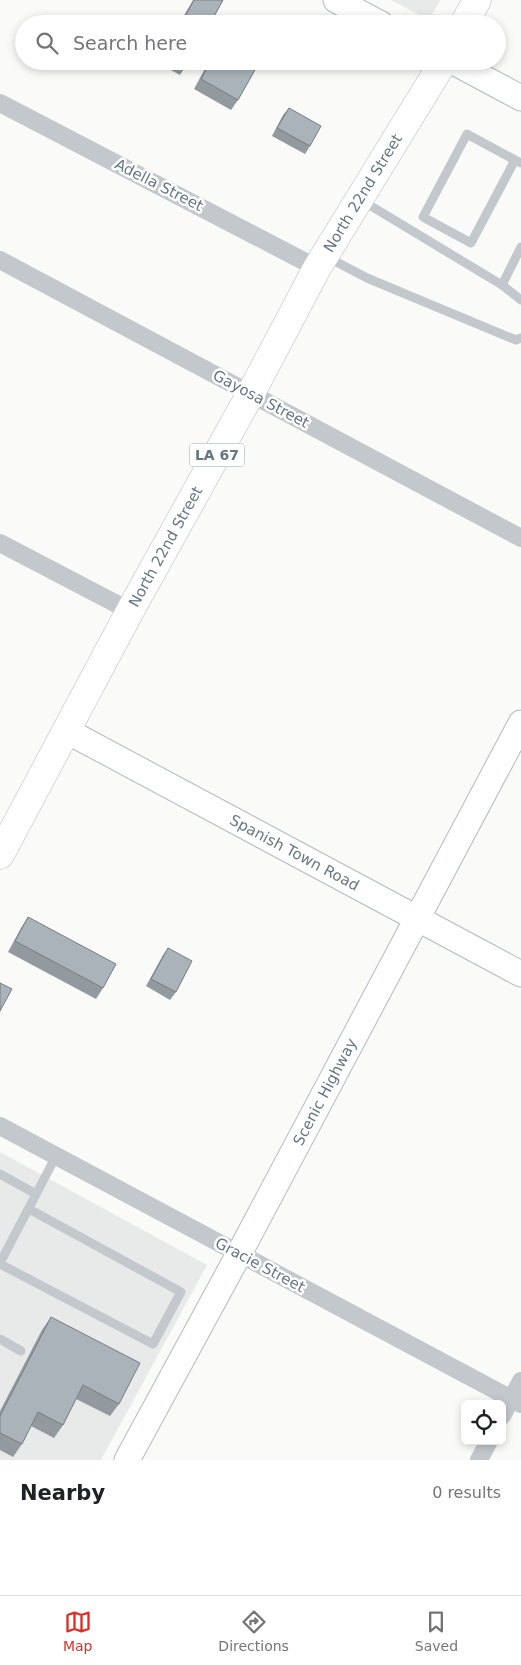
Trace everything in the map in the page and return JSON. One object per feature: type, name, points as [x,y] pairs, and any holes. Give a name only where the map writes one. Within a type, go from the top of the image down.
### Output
[{"type":"main road","name":"North 22nd Street","points":[[0,855],[130,611],[321,262],[438,70]]},
{"type":"street","points":[[336,0],[364,15]]},
{"type":"street","points":[[469,70],[521,98]]},
{"type":"street","name":"Adella Street","points":[[0,103],[321,262]]},
{"type":"street","name":"Gayosa Street","points":[[0,260],[521,538]]},
{"type":"street","points":[[0,543],[130,611]]},
{"type":"street","name":"Scenic Highway","points":[[127,1460],[240,1254],[521,724]]},
{"type":"street","name":"Spanish Town Road","points":[[67,731],[521,974]]},
{"type":"street","name":"Gracie Street","points":[[0,1126],[516,1402]]},
{"type":"street","points":[[506,1412],[516,1402],[521,1381]]},
{"type":"street","points":[[479,1460],[487,1445]]},
{"type":"lane","points":[[467,134],[518,161],[471,242],[423,217],[467,134]]},
{"type":"lane","points":[[359,199],[502,285],[521,300]]},
{"type":"lane","points":[[502,285],[521,247]]},
{"type":"lane","points":[[321,262],[367,278],[516,340],[521,338]]},
{"type":"lane","points":[[29,1209],[181,1292],[153,1344],[0,1264],[56,1156]]},
{"type":"lane","points":[[0,1174],[36,1194]]},
{"type":"lane","points":[[0,1339],[21,1351]]},
{"type":"shaded area","points":[[391,0],[440,0],[432,15],[420,15]]},
{"type":"shaded area","points":[[0,1152],[207,1265],[101,1460],[0,1460]]},
{"type":"building","points":[[194,0],[223,0],[215,15],[186,15]]},
{"type":"building","points":[[206,70],[255,70],[238,100],[201,79]]},
{"type":"building","points":[[289,108],[321,126],[310,146],[277,128]]},
{"type":"building","points":[[28,917],[116,964],[103,988],[15,941]]},
{"type":"building","points":[[168,948],[192,961],[176,992],[151,979]]},
{"type":"building","points":[[0,983],[12,989],[0,1011]]},
{"type":"building","points":[[51,1317],[140,1363],[119,1404],[83,1385],[63,1425],[38,1412],[22,1444],[0,1433],[0,1416]]}]
